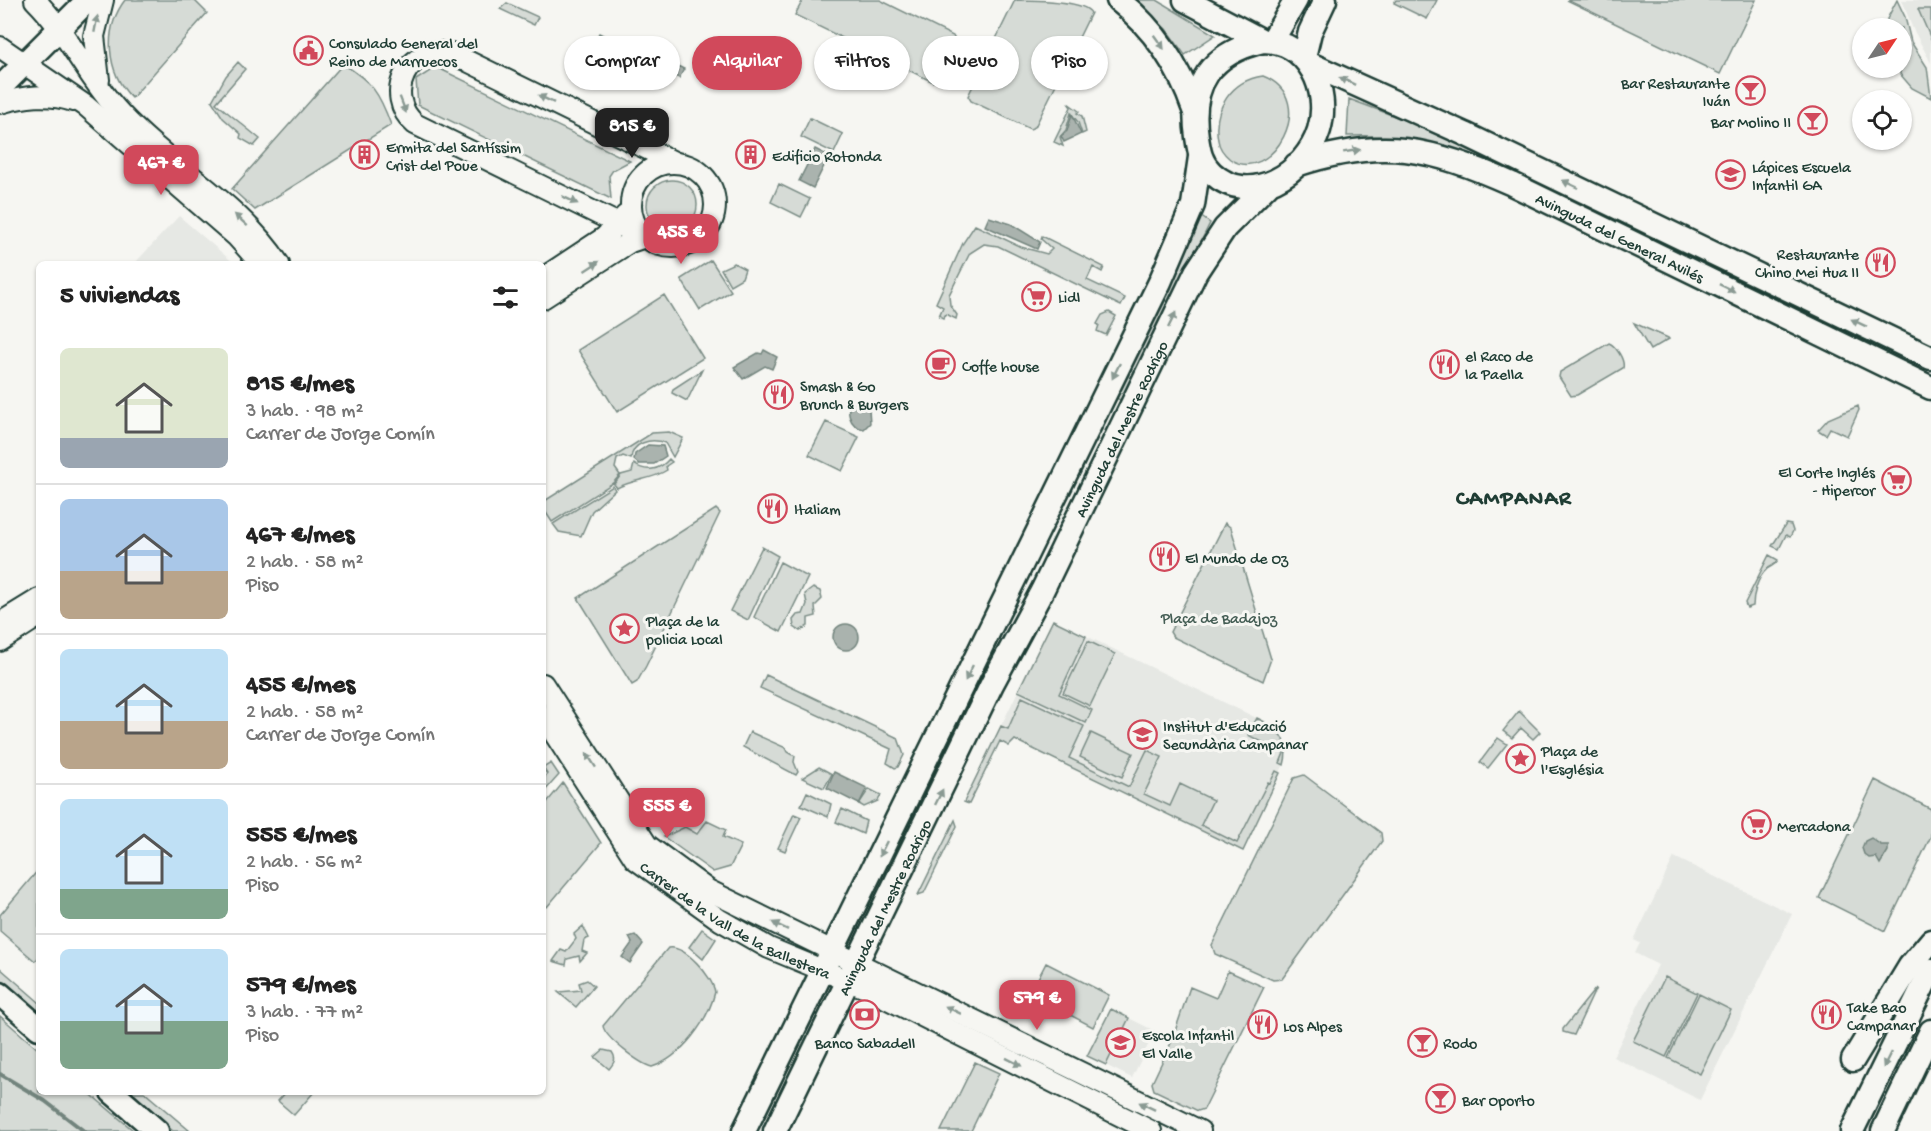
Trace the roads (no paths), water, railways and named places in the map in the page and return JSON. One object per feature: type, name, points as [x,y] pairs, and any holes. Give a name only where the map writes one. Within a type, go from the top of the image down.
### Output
[{"type":"main road","points":[[0,88],[88,0]]},
{"type":"main road","points":[[1118,0],[1142,21],[1163,46],[1180,74],[1194,110],[1200,157],[1209,171],[1221,182],[1250,188],[1267,186],[1296,165],[1319,132],[1321,120],[1319,86],[1306,60],[1286,45],[1268,41],[1185,0]]},
{"type":"main road","points":[[1194,110],[1203,80],[1212,68],[1231,52],[1268,41],[1296,0]]},
{"type":"main road","points":[[1306,60],[1310,32],[1325,0]]},
{"type":"main road","name":"Avinguda del General Avilés","points":[[1306,60],[1931,358]]},
{"type":"main road","name":"Avinguda del General Avilés","points":[[1296,165],[1339,153],[1373,148],[1419,150],[1482,171],[1931,388]]},
{"type":"main road","name":"Avinguda del Mestre Rodrigo","points":[[744,1131],[1012,583],[1079,452],[1177,245],[1193,205],[1200,157]]},
{"type":"main road","name":"Avinguda del Mestre Rodrigo","points":[[776,1131],[992,684],[1042,591],[1196,272],[1225,228],[1267,186]]},
{"type":"main road","points":[[1579,217],[1595,212],[1644,235],[1651,236],[1662,229]]},
{"type":"main road","points":[[1876,360],[1886,352],[1931,372]]},
{"type":"main road","points":[[1042,591],[1038,565],[1077,481],[1079,452]]},
{"type":"main road","name":"Avinguda del Mestre Rodrigo","points":[[992,684],[993,658],[1015,609],[1012,583]]},
{"type":"main road","points":[[1852,1060],[1910,966],[1931,941]]},
{"type":"main road","points":[[1852,1131],[1931,970]]},
{"type":"main road","points":[[0,994],[36,1025]]},
{"type":"main road","name":"Avinguda del Mestre Rodrigo","points":[[758,1131],[799,1048],[806,1005]]},
{"type":"main road","points":[[1883,1131],[1931,1031]]},
{"type":"main road","points":[[116,1095],[158,1131]]},
{"type":"street","points":[[35,0],[60,27],[101,91],[121,115],[253,230],[277,261]]},
{"type":"street","points":[[101,91],[93,48],[103,0]]},
{"type":"street","points":[[0,47],[86,106],[237,237],[258,261]]},
{"type":"street","points":[[429,53],[451,53],[674,162],[696,170],[709,182],[715,204],[711,223],[702,235],[684,246],[669,247],[645,237],[625,216],[415,124],[404,109],[400,97],[404,71],[410,64],[429,53]]},
{"type":"street","points":[[0,103],[24,97],[49,96],[86,106]]},
{"type":"street","points":[[546,276],[592,246],[625,216],[635,184],[643,174],[654,166],[674,162]]},
{"type":"street","points":[[546,296],[630,242],[645,237]]},
{"type":"street","points":[[0,623],[36,600]]},
{"type":"street","points":[[0,641],[36,618]]},
{"type":"street","name":"Carrer de la Vall de la Ballestera","points":[[546,689],[640,836],[654,853],[715,893],[833,951],[854,972],[1151,1131]]},
{"type":"street","name":"Carrer de la Vall de la Ballestera","points":[[546,721],[635,859],[746,936],[823,972],[854,972],[1200,1131]]},
{"type":"waterway","points":[[0,1074],[45,1101],[84,1131]]},
{"type":"place","name":"Consulado General del Reino de Marruecos","points":[[308,51]]},
{"type":"place","name":"Bar Restaurante Iván","points":[[1751,91]]},
{"type":"place","name":"Bar Molino II","points":[[1812,121]]},
{"type":"place","name":"Ermita del Santíssim Crist del Poue","points":[[365,155]]},
{"type":"place","name":"Edificio Rotonda","points":[[751,155]]},
{"type":"place","name":"Lápices Escuela Infantil GA","points":[[1731,175]]},
{"type":"place","name":"Restaurante Chino Mei Hua II","points":[[1880,262]]},
{"type":"place","name":"Lidl","points":[[1037,296]]},
{"type":"place","name":"el Raco de la Paella","points":[[1444,364]]},
{"type":"place","name":"Coffe house","points":[[941,365]]},
{"type":"place","name":"Smash & Go Brunch & Burgers","points":[[779,394]]},
{"type":"place","name":"El Corte Inglés - Hipercor","points":[[1896,480]]},
{"type":"place","name":"Italiam","points":[[773,508]]},
{"type":"place","name":"El Mundo de Oz","points":[[1164,557]]},
{"type":"place","name":"Plaça de la policia Local","points":[[625,629]]},
{"type":"place","name":"Institut d'Educació Secundària Campanar","points":[[1142,734]]},
{"type":"place","name":"Plaça de l'Església","points":[[1520,759]]},
{"type":"place","name":"Mercadona","points":[[1756,825]]},
{"type":"place","name":"Banco Sabadell","points":[[865,1014]]},
{"type":"place","name":"Take Bao Campanar","points":[[1826,1015]]},
{"type":"place","name":"Los Alpes","points":[[1262,1025]]},
{"type":"place","name":"Rodo","points":[[1422,1042]]},
{"type":"place","name":"Escola Infantil El Valle","points":[[1121,1043]]},
{"type":"place","name":"Bar Oporto","points":[[1441,1099]]},
{"type":"district","name":"CAMPANAR","points":[[1514,496]]},
{"type":"park label","name":"Plaça de Badajoz","points":[[1219,617]]}]
